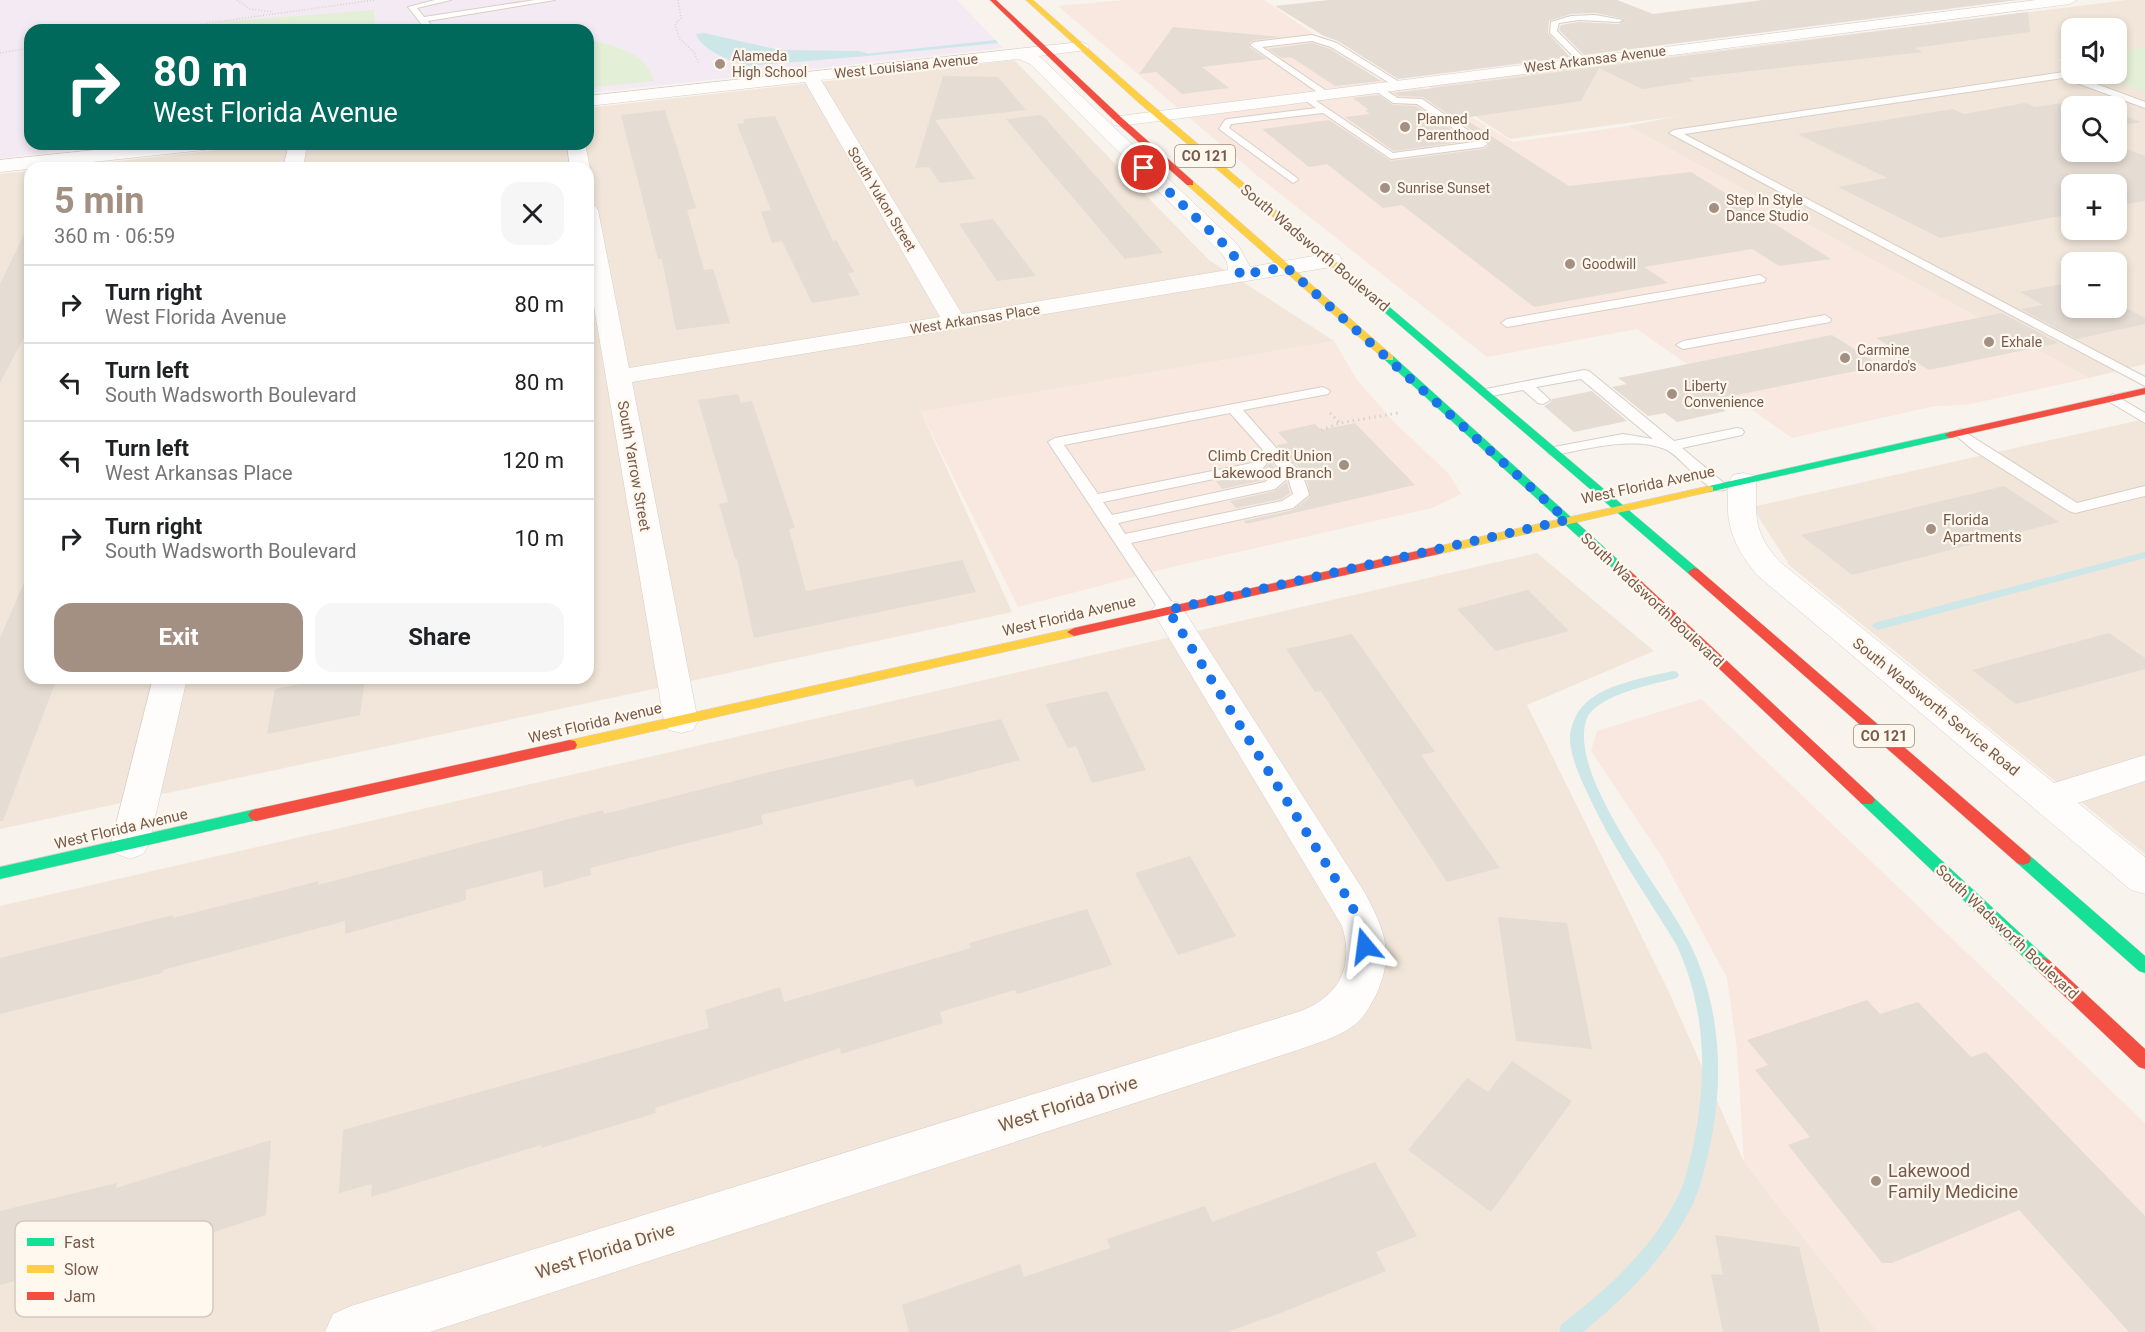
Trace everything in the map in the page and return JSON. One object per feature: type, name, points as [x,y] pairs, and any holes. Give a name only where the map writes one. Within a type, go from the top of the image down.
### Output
[{"type":"main road","name":"South Wadsworth Boulevard","points":[[993,0],[1120,121],[1567,520],[2145,1061]]},
{"type":"main road","name":"South Wadsworth Boulevard","points":[[1029,0],[1159,116],[1331,260],[1833,691],[2145,966]]},
{"type":"main road","name":"West Florida Avenue","points":[[0,873],[2145,390]]},
{"type":"street","name":"West Arkansas Avenue","points":[[1120,121],[1306,97],[1325,102],[1377,88],[1403,84],[2070,0]]},
{"type":"street","name":"West Louisiana Avenue","points":[[594,100],[1081,47]]},
{"type":"street","points":[[1021,53],[1036,61],[1230,250],[1238,262],[1240,275]]},
{"type":"street","name":"South Yukon Street","points":[[810,76],[955,322]]},
{"type":"street","points":[[65,162],[158,150]]},
{"type":"street","points":[[3,170],[24,167]]},
{"type":"street","name":"South Yarrow Street","points":[[594,243],[681,721]]},
{"type":"street","name":"West Arkansas Place","points":[[618,377],[1331,260]]},
{"type":"street","name":"South Wadsworth Service Road","points":[[1732,484],[1746,540],[1758,557],[1786,584],[2145,879]]},
{"type":"street","name":"West Florida Drive","points":[[351,1332],[1286,1035],[1326,1020],[1347,1005],[1360,982],[1366,960],[1364,933],[1351,904],[1168,610]]},
{"type":"street","points":[[130,844],[169,684]]},
{"type":"street","points":[[2049,799],[2145,768]]},
{"type":"lane","points":[[425,24],[412,7],[447,0]]},
{"type":"lane","points":[[421,20],[551,0]]},
{"type":"lane","points":[[1583,61],[1553,31],[1555,22],[1568,17],[1619,20]]},
{"type":"lane","points":[[1300,28],[1423,94],[1419,101]]},
{"type":"lane","points":[[1334,45],[1312,38],[1254,45],[1391,156],[1483,144],[1419,101],[1396,101],[1377,88]]},
{"type":"lane","points":[[2145,105],[2064,75],[1674,133],[2145,382]]},
{"type":"lane","points":[[1293,180],[1224,129],[1228,122],[1325,102]]},
{"type":"lane","points":[[1507,323],[1760,279]]},
{"type":"lane","points":[[1683,345],[1825,319]]},
{"type":"lane","points":[[1486,393],[1584,374],[1671,446],[1732,484]]},
{"type":"lane","points":[[1526,385],[1543,400]]},
{"type":"lane","points":[[1168,610],[1055,442],[1323,391]]},
{"type":"lane","points":[[2113,398],[2145,419]]},
{"type":"lane","points":[[1106,520],[1287,506],[1301,495],[1284,466],[1233,408]]},
{"type":"lane","points":[[1579,431],[1594,444]]},
{"type":"lane","points":[[1554,451],[1623,438],[1671,446],[1737,432]]},
{"type":"lane","points":[[1960,433],[1983,451],[2075,508],[2145,491]]},
{"type":"lane","points":[[1106,520],[1257,466],[1284,466]]},
{"type":"lane","points":[[1106,520],[1270,486],[1284,466]]},
{"type":"path","points":[[237,0],[250,9],[283,12]]},
{"type":"path","points":[[200,24],[374,0]]},
{"type":"path","points":[[678,0],[682,14],[675,24],[677,35],[696,54],[699,68]]},
{"type":"path","points":[[0,53],[24,49]]},
{"type":"path","points":[[1321,430],[1340,423],[1398,413]]},
{"type":"shaded area","name":"Alameda High School","points":[[0,0],[957,0],[1003,48],[594,92],[594,24],[24,24],[24,150],[71,150],[0,158]]},
{"type":"shaded area","points":[[1126,0],[1264,0],[1379,79],[1425,89],[1513,142],[1628,126],[2089,378],[1965,405],[1935,406],[1792,438],[1637,329],[1487,357],[1259,177],[1058,6]]},
{"type":"shaded area","points":[[2127,0],[2145,0],[2145,47],[2127,50],[2127,18],[2061,18],[2061,59],[2057,60],[2061,61],[2061,84],[2124,84],[2145,91],[2145,364],[2089,378],[1628,126],[1678,116],[1510,139],[1429,86]]},
{"type":"shaded area","points":[[1014,60],[1209,260],[1334,341],[921,412],[1012,612],[0,829],[0,174],[24,172],[24,684],[594,684],[594,162],[110,162],[218,150],[594,150],[594,107]]},
{"type":"shaded area","points":[[1334,341],[1357,380],[1394,422],[1448,473],[1461,494],[1432,508],[1176,566],[1018,607],[921,412]]},
{"type":"shaded area","points":[[2145,419],[2145,854],[1790,566],[1752,507]]},
{"type":"shaded area","points":[[1537,553],[1654,651],[1527,705],[1668,990],[1744,1162],[1878,1332],[0,1332],[0,906]]},
{"type":"shaded area","points":[[1701,699],[2145,1123],[2145,1332],[1878,1332],[1744,1162],[1737,1049],[1727,978],[1662,857],[1591,751],[1597,731]]},
{"type":"green space","points":[[374,10],[375,24],[209,24]]},
{"type":"green space","points":[[594,42],[618,48],[637,57],[650,71],[654,81],[594,87]]},
{"type":"green space","points":[[2145,47],[2145,92],[2123,84],[2127,84],[2127,50]]},
{"type":"water","points":[[704,33],[780,50],[858,51],[867,53],[867,56],[747,66],[710,50],[696,34]]},
{"type":"building","points":[[1329,0],[1617,0],[1653,14],[1763,0],[2018,0],[1584,55],[1559,30],[1561,25],[1579,22],[1619,24],[1625,19],[1595,13],[1571,14],[1549,21],[1548,33],[1570,57],[1398,79],[1338,41],[1324,36],[1275,6]]},
{"type":"building","points":[[2028,12],[2030,32],[1914,48],[1923,52],[1688,78],[1694,81],[1642,89],[1599,68],[1581,101],[1463,118],[1569,186],[1691,172],[1831,259],[1779,266],[1752,249],[1644,267],[1668,283],[1534,307],[1402,205],[1383,208],[1327,164],[1309,167],[1262,129],[1329,120],[1391,161],[1483,149],[1489,146],[1489,142],[1423,97],[1399,96],[1394,93]]},
{"type":"building","points":[[1173,27],[1280,37],[1254,40],[1249,43],[1249,47],[1267,59],[1202,67],[1229,88],[1182,94],[1156,72],[1139,74]]},
{"type":"building","points":[[1312,43],[1330,49],[1381,81],[1335,86],[1291,57],[1282,58],[1268,49]]},
{"type":"building","points":[[943,76],[998,77],[1026,110],[935,120],[975,179],[940,183],[929,167],[915,168]]},
{"type":"building","points":[[1378,95],[1393,105],[1416,106],[1468,141],[1394,151],[1345,117],[1370,114],[1365,110],[1369,110],[1353,98]]},
{"type":"building","points":[[2025,103],[2035,107],[2061,103],[2061,162],[2127,162],[2127,149],[2145,156],[2145,201],[2127,204],[2127,174],[2061,174],[2061,216],[1940,238],[1838,187],[1887,178],[1798,134],[1953,109],[1964,114]]},
{"type":"building","points":[[665,110],[696,208],[687,210],[704,270],[713,269],[730,323],[676,330],[662,259],[658,259],[621,115]]},
{"type":"building","points":[[1041,115],[1163,253],[1125,259],[1006,119]]},
{"type":"building","points":[[775,116],[833,241],[836,240],[854,272],[848,273],[860,295],[812,303],[782,241],[772,243],[761,212],[771,210],[737,124],[744,123],[743,119]]},
{"type":"building","points":[[2127,117],[2141,122],[2127,124]]},
{"type":"building","points":[[993,219],[1036,276],[997,281],[959,224]]},
{"type":"building","points":[[24,234],[24,337],[0,383],[0,284]]},
{"type":"building","points":[[2061,284],[2061,318],[2127,318],[2127,309],[2145,318],[2145,324],[2077,339],[2021,309],[2043,305],[2020,292]]},
{"type":"building","points":[[2002,313],[2058,343],[1929,370],[1876,338]]},
{"type":"building","points":[[1832,335],[1881,366],[1711,400],[1726,411],[1677,422],[1665,413],[1648,416],[1612,387],[1627,384],[1618,378]]},
{"type":"building","points":[[1592,391],[1627,421],[1574,432],[1544,406],[1552,399]]},
{"type":"building","points":[[738,394],[741,403],[752,401],[795,528],[789,529],[806,591],[962,560],[976,592],[754,638],[737,559],[735,559],[719,504],[728,502],[698,400]]},
{"type":"building","name":"Climb Credit Union Lakewood Branch","points":[[1355,423],[1415,485],[1246,524],[1244,521],[1293,510],[1310,497],[1308,483],[1297,465],[1281,455],[1275,457],[1282,453],[1277,445],[1288,443],[1278,432],[1315,424],[1321,430]]},
{"type":"building","points":[[1271,462],[1277,470],[1264,480],[1222,489],[1216,481],[1262,471]]},
{"type":"building","points":[[1287,482],[1290,493],[1281,499],[1236,508],[1230,501],[1275,491]]},
{"type":"building","name":"Florida Apartments","points":[[2004,486],[2059,522],[1852,575],[1801,535]]},
{"type":"building","points":[[24,583],[24,684],[55,684],[3,821],[0,821],[0,638]]},
{"type":"building","points":[[1528,590],[1569,631],[1496,651],[1457,609]]},
{"type":"building","points":[[2109,633],[2145,658],[2145,669],[2016,704],[1972,670]]},
{"type":"building","points":[[1352,634],[1435,752],[1421,755],[1500,868],[1447,882],[1321,691],[1315,692],[1286,649]]},
{"type":"building","points":[[301,684],[364,684],[360,715],[267,734],[275,689]]},
{"type":"building","points":[[1107,691],[1146,770],[1092,783],[1076,746],[1068,748],[1045,704]]},
{"type":"building","points":[[1001,719],[1020,760],[916,787],[913,779],[761,815],[763,824],[590,868],[591,875],[544,888],[542,870],[466,890],[466,900],[345,934],[345,921],[163,970],[162,973],[0,1014],[0,958],[319,881],[318,885],[603,810],[604,814],[782,769]]},
{"type":"building","points":[[1190,856],[1236,936],[1178,955],[1135,873]]},
{"type":"building","points":[[1087,909],[1112,965],[1017,994],[1015,990],[940,1012],[943,1023],[841,1054],[840,1048],[655,1108],[656,1113],[541,1148],[541,1145],[371,1197],[372,1184],[339,1193],[343,1130],[709,1028],[705,1010],[780,987],[784,1002],[971,948],[969,943]]},
{"type":"building","points":[[1498,917],[1567,923],[1592,1049],[1516,1041]]},
{"type":"building","name":"Lakewood Family Medicine","points":[[1867,1000],[1880,1014],[1918,1002],[1971,1057],[1986,1052],[2145,1216],[2145,1332],[2129,1332],[2019,1210],[1892,1263],[1882,1263],[1788,1145],[1810,1137],[1755,1070],[1768,1065],[1747,1040]]},
{"type":"building","points":[[1512,1061],[1572,1101],[1491,1212],[1408,1150],[1467,1078],[1488,1092]]},
{"type":"building","points":[[271,1140],[266,1215],[213,1232],[213,1221],[15,1221],[15,1281],[0,1285],[0,1211],[117,1183],[116,1188]]},
{"type":"building","points":[[1375,1162],[1417,1236],[1376,1252],[1386,1271],[1283,1312],[1227,1332],[909,1332],[902,1305],[1020,1264],[1024,1277],[1110,1248],[1107,1239],[1205,1206],[1212,1222]]},
{"type":"building","points":[[1715,1235],[1799,1247],[1820,1332],[1723,1332],[1711,1274],[1723,1275]]},
{"type":"waterway","points":[[867,54],[996,42]]},
{"type":"waterway","points":[[1878,626],[2145,555]]},
{"type":"waterway","points":[[1568,1332],[1619,1288],[1661,1240],[1690,1190],[1706,1120],[1710,1068],[1709,1041],[1701,990],[1693,965],[1681,941],[1599,805],[1584,771],[1577,742],[1580,719],[1596,702],[1635,685],[1673,675]]},
{"type":"traffic: fast","points":[[1350,278],[1694,572]]},
{"type":"traffic: fast","points":[[1389,358],[1622,570]]},
{"type":"traffic: fast","points":[[1709,489],[1950,435]]},
{"type":"traffic: fast","points":[[1867,800],[2043,965]]},
{"type":"traffic: fast","points":[[0,873],[256,815]]},
{"type":"traffic: fast","points":[[2023,859],[2145,966]]},
{"type":"traffic: slow","points":[[1029,0],[1141,100],[1350,278]]},
{"type":"traffic: slow","points":[[1190,183],[1389,358]]},
{"type":"traffic: slow","points":[[1435,551],[1709,489]]},
{"type":"traffic: slow","points":[[570,745],[1074,632]]},
{"type":"traffic: jam","points":[[993,0],[1120,121],[1190,183]]},
{"type":"traffic: jam","points":[[1950,435],[2145,391]]},
{"type":"traffic: jam","points":[[1074,632],[1435,551]]},
{"type":"traffic: jam","points":[[1622,570],[1867,800]]},
{"type":"traffic: jam","points":[[1694,572],[2023,859]]},
{"type":"traffic: jam","points":[[256,815],[570,745]]},
{"type":"traffic: jam","points":[[2043,965],[2145,1061]]},
{"type":"place","name":"Alameda High School","points":[[720,64]]},
{"type":"place","name":"Planned Parenthood","points":[[1405,127]]},
{"type":"place","name":"Sunrise Sunset","points":[[1385,188]]},
{"type":"place","name":"Step In Style Dance Studio","points":[[1714,208]]},
{"type":"place","name":"Goodwill","points":[[1570,264]]},
{"type":"place","name":"Exhale","points":[[1989,342]]},
{"type":"place","name":"Carmine Lonardo's","points":[[1845,358]]},
{"type":"place","name":"Liberty Convenience","points":[[1672,394]]},
{"type":"place","name":"Climb Credit Union Lakewood Branch","points":[[1344,465]]},
{"type":"place","name":"Florida Apartments","points":[[1931,529]]},
{"type":"place","name":"Lakewood Family Medicine","points":[[1876,1181]]},
{"type":"route","points":[[1144,168],[1230,250],[1238,262],[1240,275],[1286,267],[1567,520],[1168,610],[1351,904],[1364,933],[1365,946]]}]
